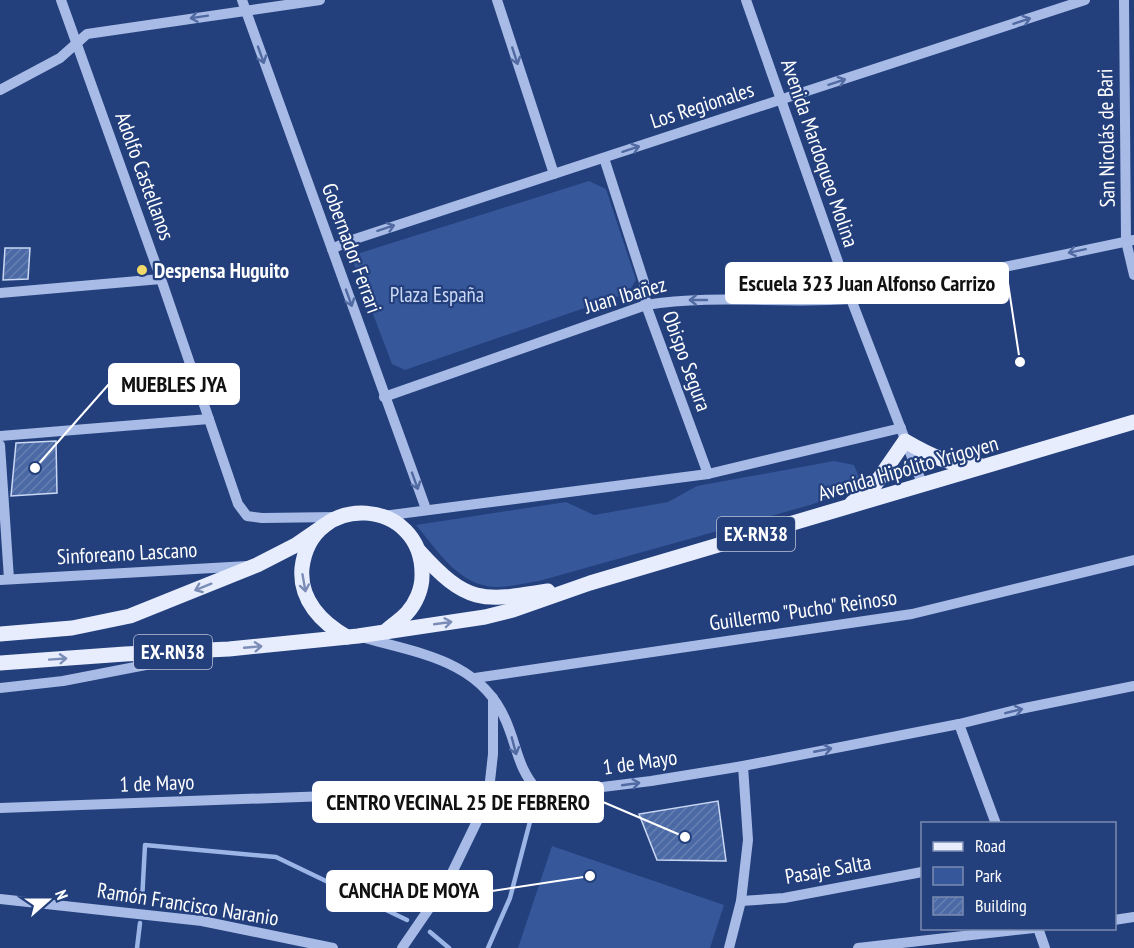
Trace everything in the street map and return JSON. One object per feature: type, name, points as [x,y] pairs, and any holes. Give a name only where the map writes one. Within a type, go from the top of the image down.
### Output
[{"type":"main road","name":"Avenida Hipólito Yrigoyen","points":[[385,631],[485,617],[513,610],[590,584],[1134,422]]},
{"type":"main road","points":[[848,507],[874,486],[903,435],[933,457],[963,466],[993,465]]},
{"type":"main road","name":"EX-RN38","points":[[0,634],[72,628],[130,616],[257,565],[296,545],[331,521],[360,512],[392,520],[407,532],[418,549]]},
{"type":"main road","points":[[331,521],[312,539],[304,557],[302,576],[306,595],[315,612],[328,626],[352,637]]},
{"type":"main road","points":[[385,631],[406,614],[416,600],[422,583],[422,566],[418,549]]},
{"type":"main road","name":"Avenida Hipólito Yrigoyen","points":[[418,549],[438,572],[463,591],[485,598],[510,597],[590,584]]},
{"type":"main road","name":"EX-RN38","points":[[0,663],[229,649],[352,637],[385,631]]},
{"type":"street","name":"Adolfo Castellanos","points":[[61,0],[161,279],[238,504],[247,516],[331,521]]},
{"type":"street","points":[[0,90],[60,58],[87,34],[244,5],[320,0]]},
{"type":"street","points":[[497,0],[554,174]]},
{"type":"street","name":"Avenida Mardoqueo Molina","points":[[746,0],[851,299],[923,486]]},
{"type":"street","name":"Los Regionales","points":[[332,249],[349,241],[1085,0]]},
{"type":"street","name":"San Nicolás de Bari","points":[[1124,0],[1130,240],[1134,275]]},
{"type":"street","name":"Gobernador Ferrari","points":[[244,5],[426,509]]},
{"type":"street","name":"Obispo Segura","points":[[604,158],[644,282],[646,305],[708,474]]},
{"type":"street","name":"Juan Ibañez","points":[[384,397],[646,305],[680,300],[811,302],[851,299],[1130,240]]},
{"type":"street","points":[[0,293],[161,279]]},
{"type":"street","points":[[0,436],[209,419]]},
{"type":"street","points":[[383,516],[708,474],[903,435]]},
{"type":"street","points":[[0,445],[5,580]]},
{"type":"street","name":"Guillermo \"Pucho\" Reinoso","points":[[475,678],[912,614],[1134,560]]},
{"type":"street","name":"Sinforeano Lascano","points":[[5,580],[257,565]]},
{"type":"street","points":[[352,637],[436,659],[463,669],[475,678],[493,698],[505,718],[522,771],[538,791]]},
{"type":"street","points":[[0,688],[63,681],[229,649]]},
{"type":"street","name":"1 de Mayo","points":[[0,808],[489,790],[562,792],[607,788],[743,766],[959,724],[1134,686]]},
{"type":"street","points":[[402,948],[448,881],[482,811],[489,790],[493,754],[493,698]]},
{"type":"street","points":[[959,724],[995,822]]},
{"type":"street","points":[[729,948],[741,901],[748,840],[743,766]]},
{"type":"street","name":"Pasaje Salta","points":[[741,901],[784,898],[921,872]]},
{"type":"street","name":"Ramón Francisco Naranio","points":[[0,899],[202,921],[333,948]]},
{"type":"street","points":[[1116,920],[1134,917]]},
{"type":"street","points":[[858,948],[972,942],[1027,930]]},
{"type":"street","points":[[1037,930],[1045,948]]},
{"type":"green space","name":"Plaza España","points":[[589,181],[606,189],[636,280],[628,293],[405,370],[392,364],[354,264],[360,253]]},
{"type":"green space","points":[[834,461],[854,465],[859,477],[845,493],[810,505],[539,581],[512,586],[496,587],[471,581],[441,556],[416,525],[566,502],[594,515],[668,502],[697,486]]},
{"type":"green space","points":[[552,846],[724,905],[710,948],[518,948]]},
{"type":"building","points":[[5,248],[30,248],[28,279],[3,280]]},
{"type":"building","points":[[56,441],[57,493],[11,496],[16,443]]},
{"type":"building","points":[[718,801],[726,861],[657,860],[639,814]]},
{"type":"waterway","points":[[488,948],[510,898],[538,791]]},
{"type":"waterway","points":[[142,901],[145,845],[276,857],[407,920]]},
{"type":"waterway","points":[[137,948],[140,923]]},
{"type":"waterway","points":[[430,932],[449,948]]},
{"type":"place","name":"Despensa Huguito","points":[[142,270]]},
{"type":"place","name":"Escuela 323 Juan Alfonso Carrizo","points":[[1020,362]]},
{"type":"place","name":"MUEBLES JYA","points":[[35,468]]},
{"type":"place","name":"CENTRO VECINAL 25 DE FEBRERO","points":[[685,837]]},
{"type":"place","name":"CANCHA DE MOYA","points":[[590,876]]}]
